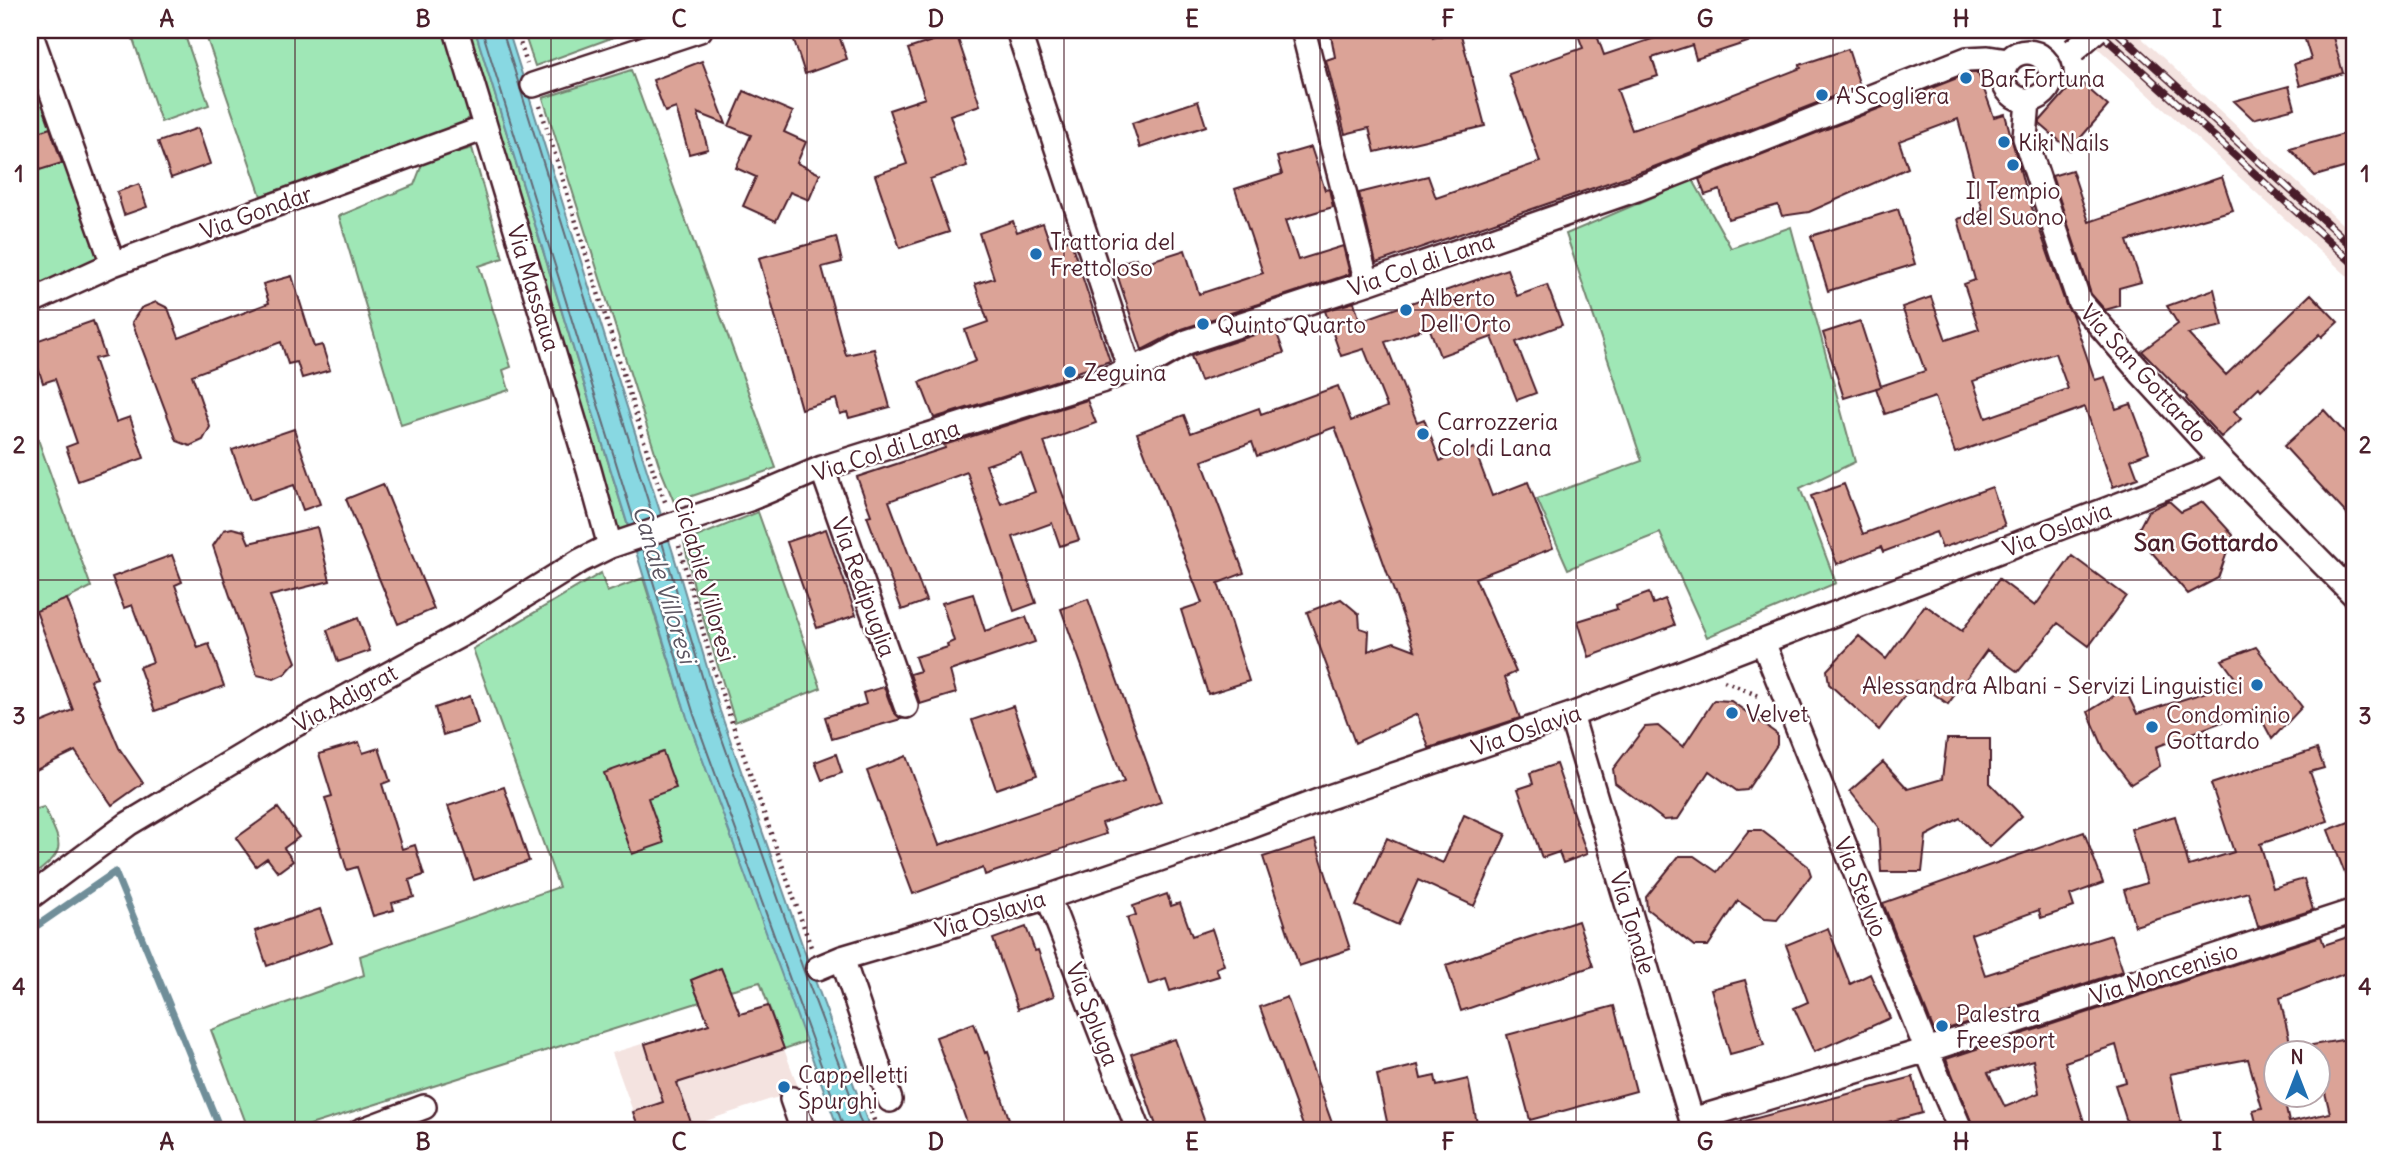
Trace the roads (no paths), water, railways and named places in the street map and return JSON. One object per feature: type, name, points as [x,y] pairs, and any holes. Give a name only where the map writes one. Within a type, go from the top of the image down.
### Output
[{"type":"street","name":"Via Massaua","points":[[456,30],[589,470],[616,544]]},
{"type":"street","points":[[533,85],[700,30]]},
{"type":"street","points":[[1018,30],[1130,370]]},
{"type":"street","points":[[1303,30],[1367,283]]},
{"type":"street","points":[[2046,60],[2074,50],[2097,30]]},
{"type":"street","points":[[30,32],[113,264]]},
{"type":"street","points":[[2022,52],[2033,52],[2046,60],[2052,72],[2048,89],[2042,96],[2028,100],[2019,99],[2006,89],[2003,72],[2008,61],[2022,52]]},
{"type":"street","name":"Via Col di Lana","points":[[671,525],[749,499],[822,468],[1089,385],[1159,358],[1187,342],[1637,189],[1967,60],[1988,58],[2008,61]]},
{"type":"street","name":"Via San Gottardo","points":[[2028,100],[2025,138],[2079,301],[2223,461],[2354,595]]},
{"type":"street","name":"Via Gondar","points":[[30,302],[113,264],[485,128]]},
{"type":"street","name":"Via Oslavia","points":[[818,968],[842,958],[1048,897],[1571,715],[2197,475],[2223,461]]},
{"type":"street","name":"Via Redipuglia","points":[[822,468],[906,706]]},
{"type":"street","name":"Via Adigrat","points":[[30,897],[140,817],[282,732],[468,631],[580,561],[616,544],[671,525]]},
{"type":"street","name":"Via Stelvio","points":[[1763,642],[1961,1131]]},
{"type":"street","name":"Via Tonale","points":[[1571,715],[1693,1125]]},
{"type":"street","name":"Via Spluga","points":[[1048,897],[1139,1131]]},
{"type":"street","name":"Via Moncenisio","points":[[1693,1125],[2354,911]]},
{"type":"street","points":[[842,958],[879,1103]]},
{"type":"street","points":[[792,1099],[803,1131]]},
{"type":"street","points":[[360,1131],[424,1107]]},
{"type":"water","name":"Canale Villoresi","points":[[475,30],[508,30],[674,556],[720,711],[871,1131],[839,1131],[687,717]]},
{"type":"waterway","points":[[30,905],[38,925],[115,872],[221,1131]]},
{"type":"railway","points":[[2097,30],[2354,264]]},
{"type":"railway","points":[[2115,30],[2354,248]]},
{"type":"place","name":"Bar Fortuna","points":[[1966,78]]},
{"type":"place","name":"A'Scogliera","points":[[1822,95]]},
{"type":"place","name":"Kiki Nails","points":[[2004,142]]},
{"type":"place","name":"Il Tempio del Suono","points":[[2013,165]]},
{"type":"place","name":"Trattoria del Frettoloso","points":[[1036,254]]},
{"type":"place","name":"Alberto Dell'Orto","points":[[1406,310]]},
{"type":"place","name":"Quinto Quarto","points":[[1203,324]]},
{"type":"place","name":"Zeguina","points":[[1070,372]]},
{"type":"place","name":"Carrozzeria Col di Lana","points":[[1423,434]]},
{"type":"place","name":"Alessandra Albani - Servizi Linguistici","points":[[2257,685]]},
{"type":"place","name":"Velvet","points":[[1732,713]]},
{"type":"place","name":"Condominio Gottardo","points":[[2152,727]]},
{"type":"place","name":"Palestra Freesport","points":[[1942,1026]]},
{"type":"place","name":"Cappelletti Spurghi","points":[[784,1087]]},
{"type":"district","name":"San Gottardo","points":[[2206,542]]}]
